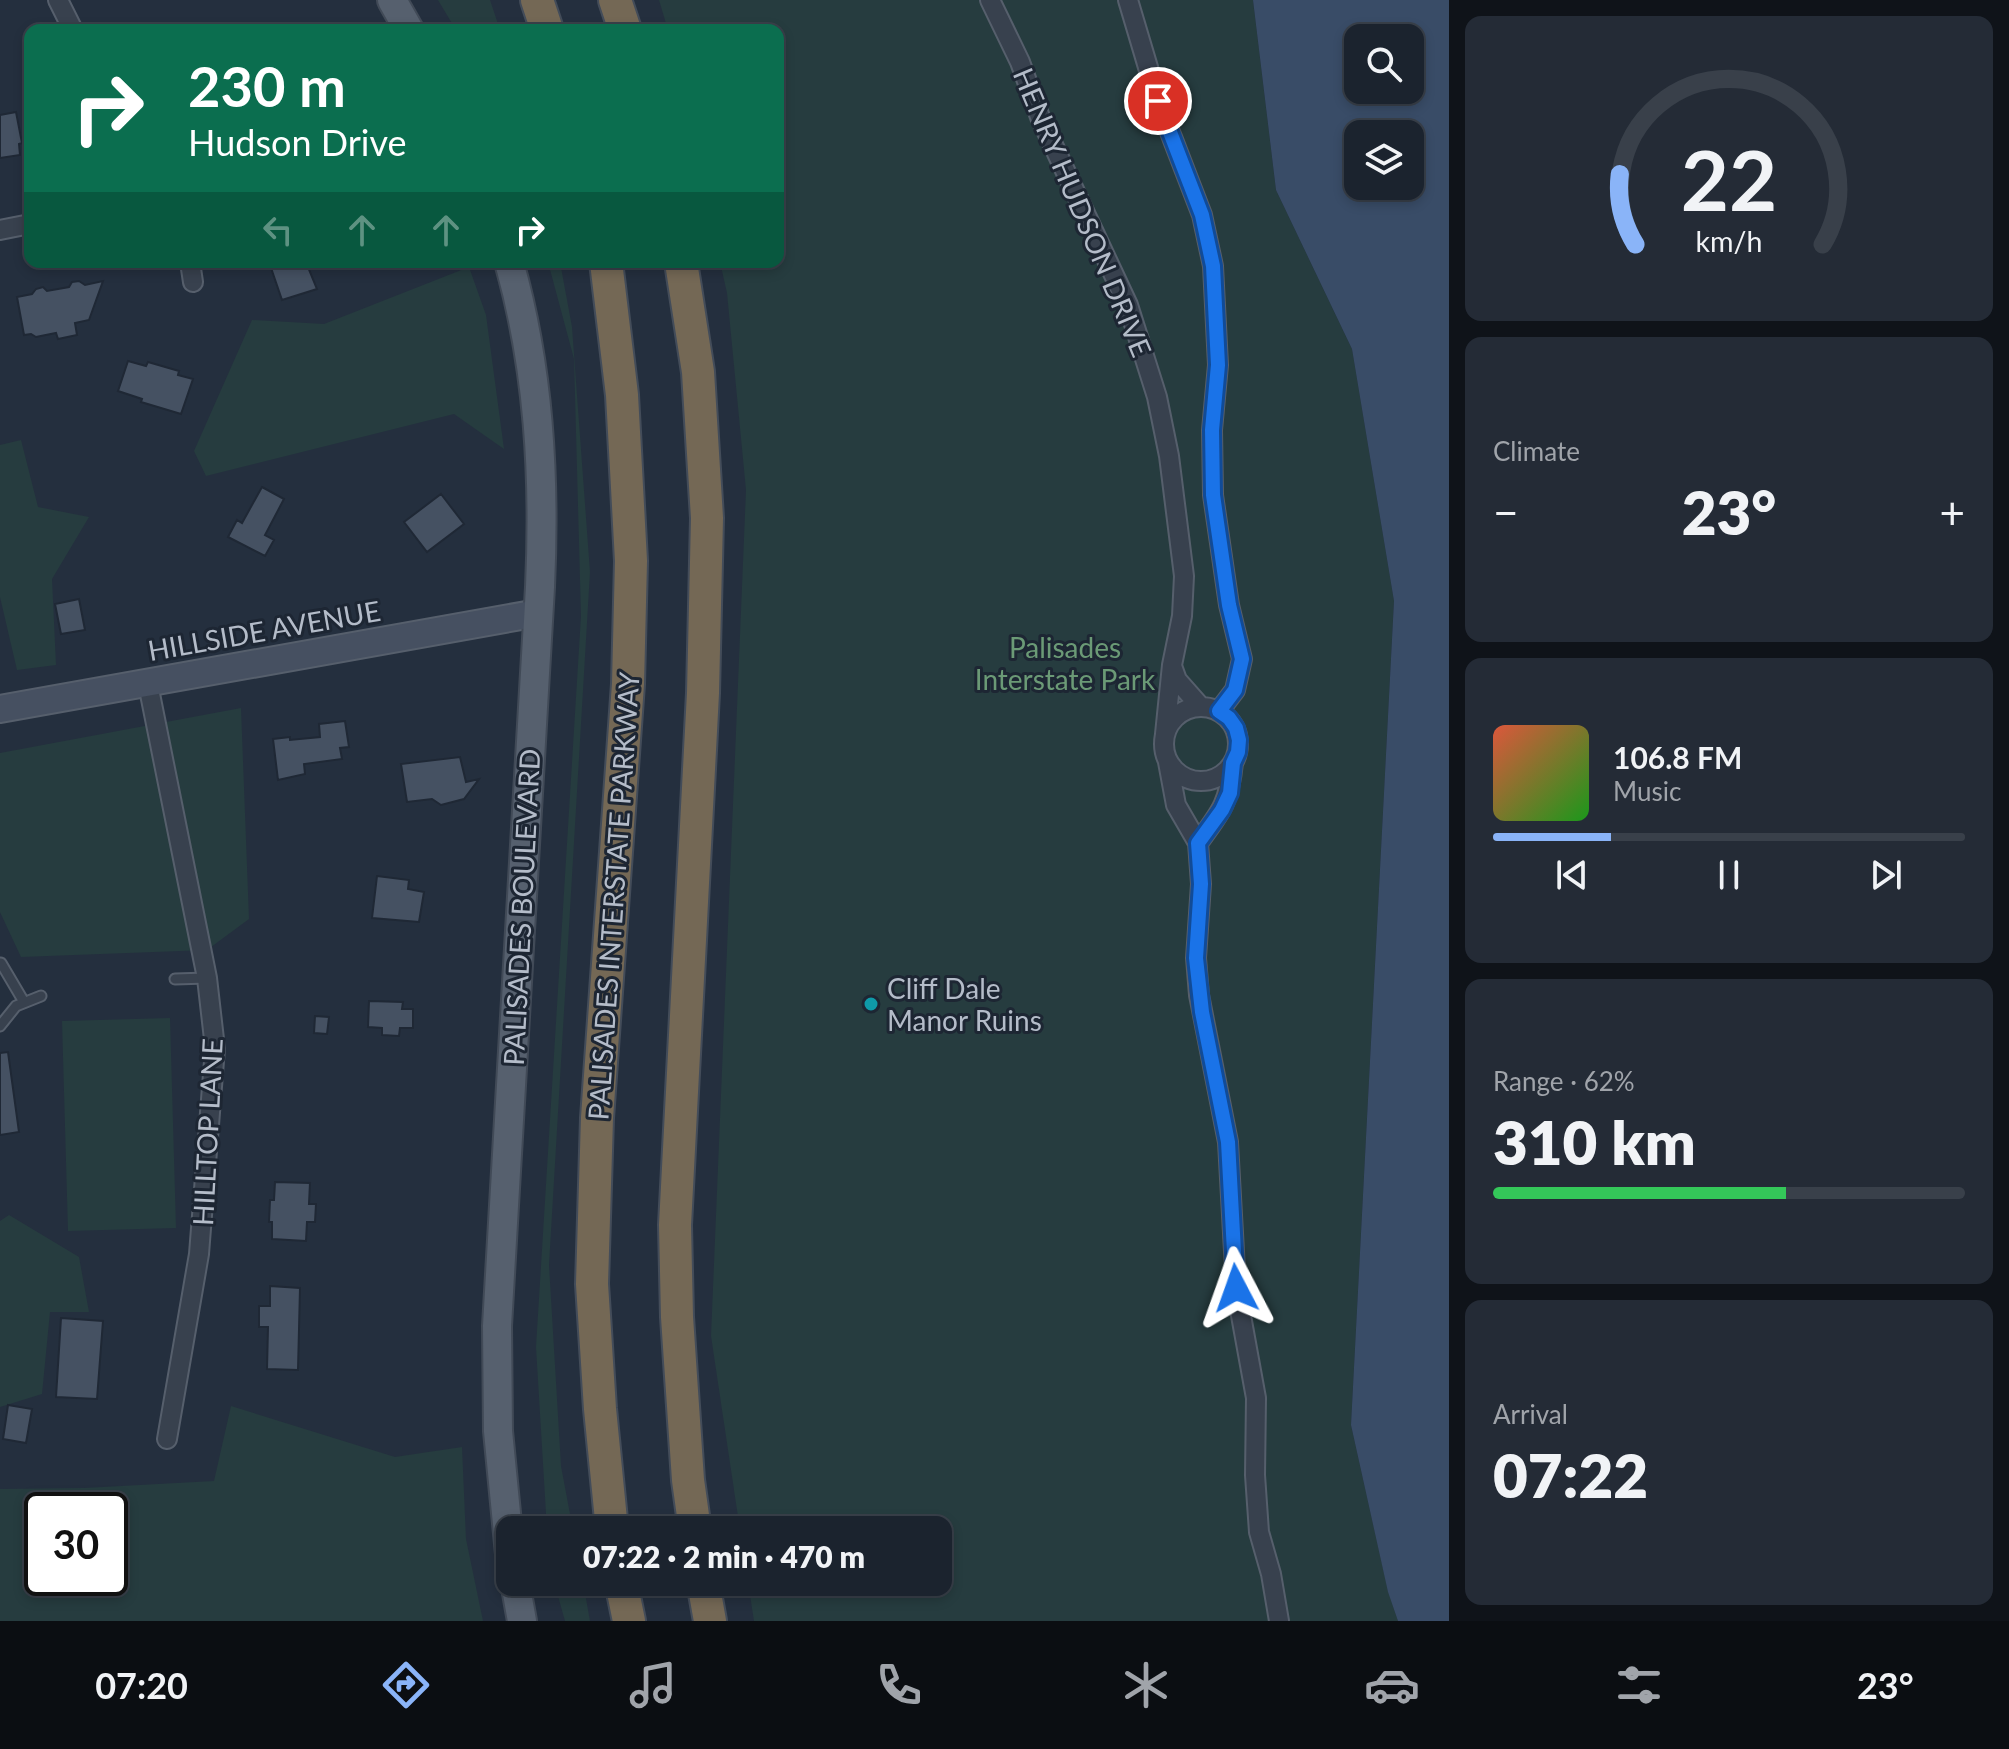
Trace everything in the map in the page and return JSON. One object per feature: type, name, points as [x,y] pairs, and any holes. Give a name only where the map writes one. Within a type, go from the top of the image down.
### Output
[{"type":"highway","points":[[537,0],[545,24]]},
{"type":"highway","points":[[615,0],[623,24]]},
{"type":"highway","name":"PALISADES INTERSTATE PARKWAY","points":[[607,268],[622,395],[631,561],[628,684],[597,1118],[592,1284],[611,1516]]},
{"type":"highway","points":[[682,268],[698,372],[707,518],[703,693],[675,1225],[677,1317],[693,1516]]},
{"type":"highway","points":[[624,1596],[629,1621]]},
{"type":"highway","points":[[706,1596],[710,1621]]},
{"type":"main road","points":[[392,0],[406,24]]},
{"type":"main road","name":"PALISADES BOULEVARD","points":[[505,1516],[500,1471],[496,1339],[543,510],[540,439],[530,355],[510,268]]},
{"type":"main road","name":"HILLSIDE AVENUE","points":[[0,709],[538,613]]},
{"type":"main road","points":[[518,1596],[522,1621]]},
{"type":"street","points":[[58,0],[70,24]]},
{"type":"street","name":"HENRY HUDSON DRIVE","points":[[990,0],[1020,62],[1046,132],[1128,305],[1157,397],[1169,456],[1184,576],[1182,616],[1172,665],[1163,744],[1176,805],[1198,843],[1201,884],[1196,958],[1199,995],[1228,1142],[1236,1288],[1256,1398],[1255,1475],[1259,1532],[1271,1574],[1279,1621]]},
{"type":"street","points":[[1128,0],[1158,101],[1202,215],[1213,266],[1218,365],[1212,430],[1213,495],[1229,605],[1242,659],[1235,690],[1219,711]]},
{"type":"street","points":[[0,230],[24,225]]},
{"type":"street","points":[[191,268],[193,282]]},
{"type":"street","points":[[1168,762],[1187,779],[1213,779],[1225,773],[1233,763],[1239,740],[1229,718],[1219,711],[1200,706],[1177,680],[1172,665]]},
{"type":"street","name":"HILLTOP LANE","points":[[148,684],[207,978],[215,1048],[199,1254],[167,1439]]},
{"type":"street","points":[[1165,734],[1177,714],[1200,706]]},
{"type":"street","points":[[1198,843],[1222,810],[1230,793],[1233,763]]},
{"type":"lane","points":[[1,963],[24,1002]]},
{"type":"lane","points":[[175,979],[207,978]]},
{"type":"lane","points":[[0,1026],[13,1009],[41,996]]},
{"type":"green space","points":[[438,0],[490,0],[498,24],[452,24]]},
{"type":"green space","name":"Palisades Interstate Park","points":[[659,0],[1253,0],[1276,190],[1352,349],[1394,601],[1351,1425],[1388,1591],[1398,1621],[754,1621],[750,1596],[952,1596],[952,1516],[738,1516],[711,1336],[746,490],[727,293],[721,268],[784,268],[784,24],[666,24]]},
{"type":"green space","points":[[469,268],[486,315],[504,449],[454,414],[206,476],[194,451],[252,320],[324,324]]},
{"type":"green space","points":[[550,268],[561,268],[572,327],[590,572],[549,1265],[561,1466],[570,1516],[546,1516],[536,1347],[581,616],[574,359]]},
{"type":"green space","points":[[21,440],[38,507],[89,517],[52,579],[56,665],[17,670],[0,597],[0,445]]},
{"type":"green space","points":[[241,708],[249,919],[207,950],[21,957],[0,912],[0,753]]},
{"type":"green space","points":[[170,1018],[176,1228],[68,1231],[62,1021]]},
{"type":"green space","points":[[9,1215],[79,1257],[89,1312],[50,1312],[42,1394],[0,1407],[0,1221]]},
{"type":"green space","points":[[231,1406],[395,1457],[462,1447],[466,1539],[483,1621],[0,1621],[0,1489],[214,1481]]},
{"type":"green space","points":[[558,1596],[586,1596],[590,1621],[565,1621]]},
{"type":"water","points":[[1253,0],[1449,0],[1449,1621],[1398,1621],[1388,1592],[1351,1425],[1394,601],[1352,349],[1276,190]]},
{"type":"building","points":[[16,112],[22,143],[19,144],[20,155],[0,158],[0,115]]},
{"type":"building","points":[[271,268],[308,268],[317,289],[282,300]]},
{"type":"building","points":[[79,281],[85,285],[103,281],[89,320],[75,323],[77,335],[58,339],[56,333],[36,337],[24,335],[17,297],[32,294],[43,287],[47,291],[69,287],[72,282]]},
{"type":"building","points":[[128,361],[146,366],[148,362],[179,371],[178,375],[193,379],[181,414],[141,402],[142,399],[118,391]]},
{"type":"building","points":[[262,487],[284,499],[265,535],[274,540],[265,556],[228,537],[237,520],[242,523]]},
{"type":"building","points":[[441,494],[464,524],[427,552],[404,522]]},
{"type":"building","points":[[79,599],[85,630],[61,634],[55,604]]},
{"type":"building","points":[[345,721],[349,747],[340,748],[342,759],[304,764],[305,774],[278,780],[273,739],[320,737],[319,724]]},
{"type":"building","points":[[460,757],[466,782],[479,779],[464,799],[441,805],[432,799],[407,802],[401,764]]},
{"type":"building","points":[[377,876],[409,880],[408,889],[424,892],[419,922],[372,918]]},
{"type":"building","points":[[369,1001],[403,1002],[402,1009],[413,1009],[413,1028],[400,1028],[399,1036],[382,1035],[382,1028],[368,1027]]},
{"type":"building","points":[[315,1016],[329,1017],[327,1034],[314,1033]]},
{"type":"building","points":[[8,1052],[19,1132],[0,1135],[0,1053]]},
{"type":"building","points":[[275,1182],[310,1183],[309,1204],[316,1204],[315,1222],[307,1222],[306,1241],[272,1239],[270,1200],[274,1200]]},
{"type":"building","points":[[270,1286],[300,1288],[298,1370],[267,1369],[268,1327],[259,1327],[259,1306],[270,1306]]},
{"type":"building","points":[[61,1318],[103,1321],[97,1399],[56,1397]]},
{"type":"building","points":[[8,1405],[32,1409],[26,1443],[3,1439]]},
{"type":"place","name":"Cliff Dale Manor Ruins","points":[[871,1004]]},
{"type":"route","points":[[1158,101],[1202,215],[1213,266],[1218,365],[1212,430],[1213,495],[1229,605],[1242,659],[1235,690],[1219,711],[1236,728],[1239,740],[1230,793],[1222,810],[1198,843],[1201,884],[1196,958],[1205,1030],[1220,1091],[1228,1142],[1236,1288]]}]
